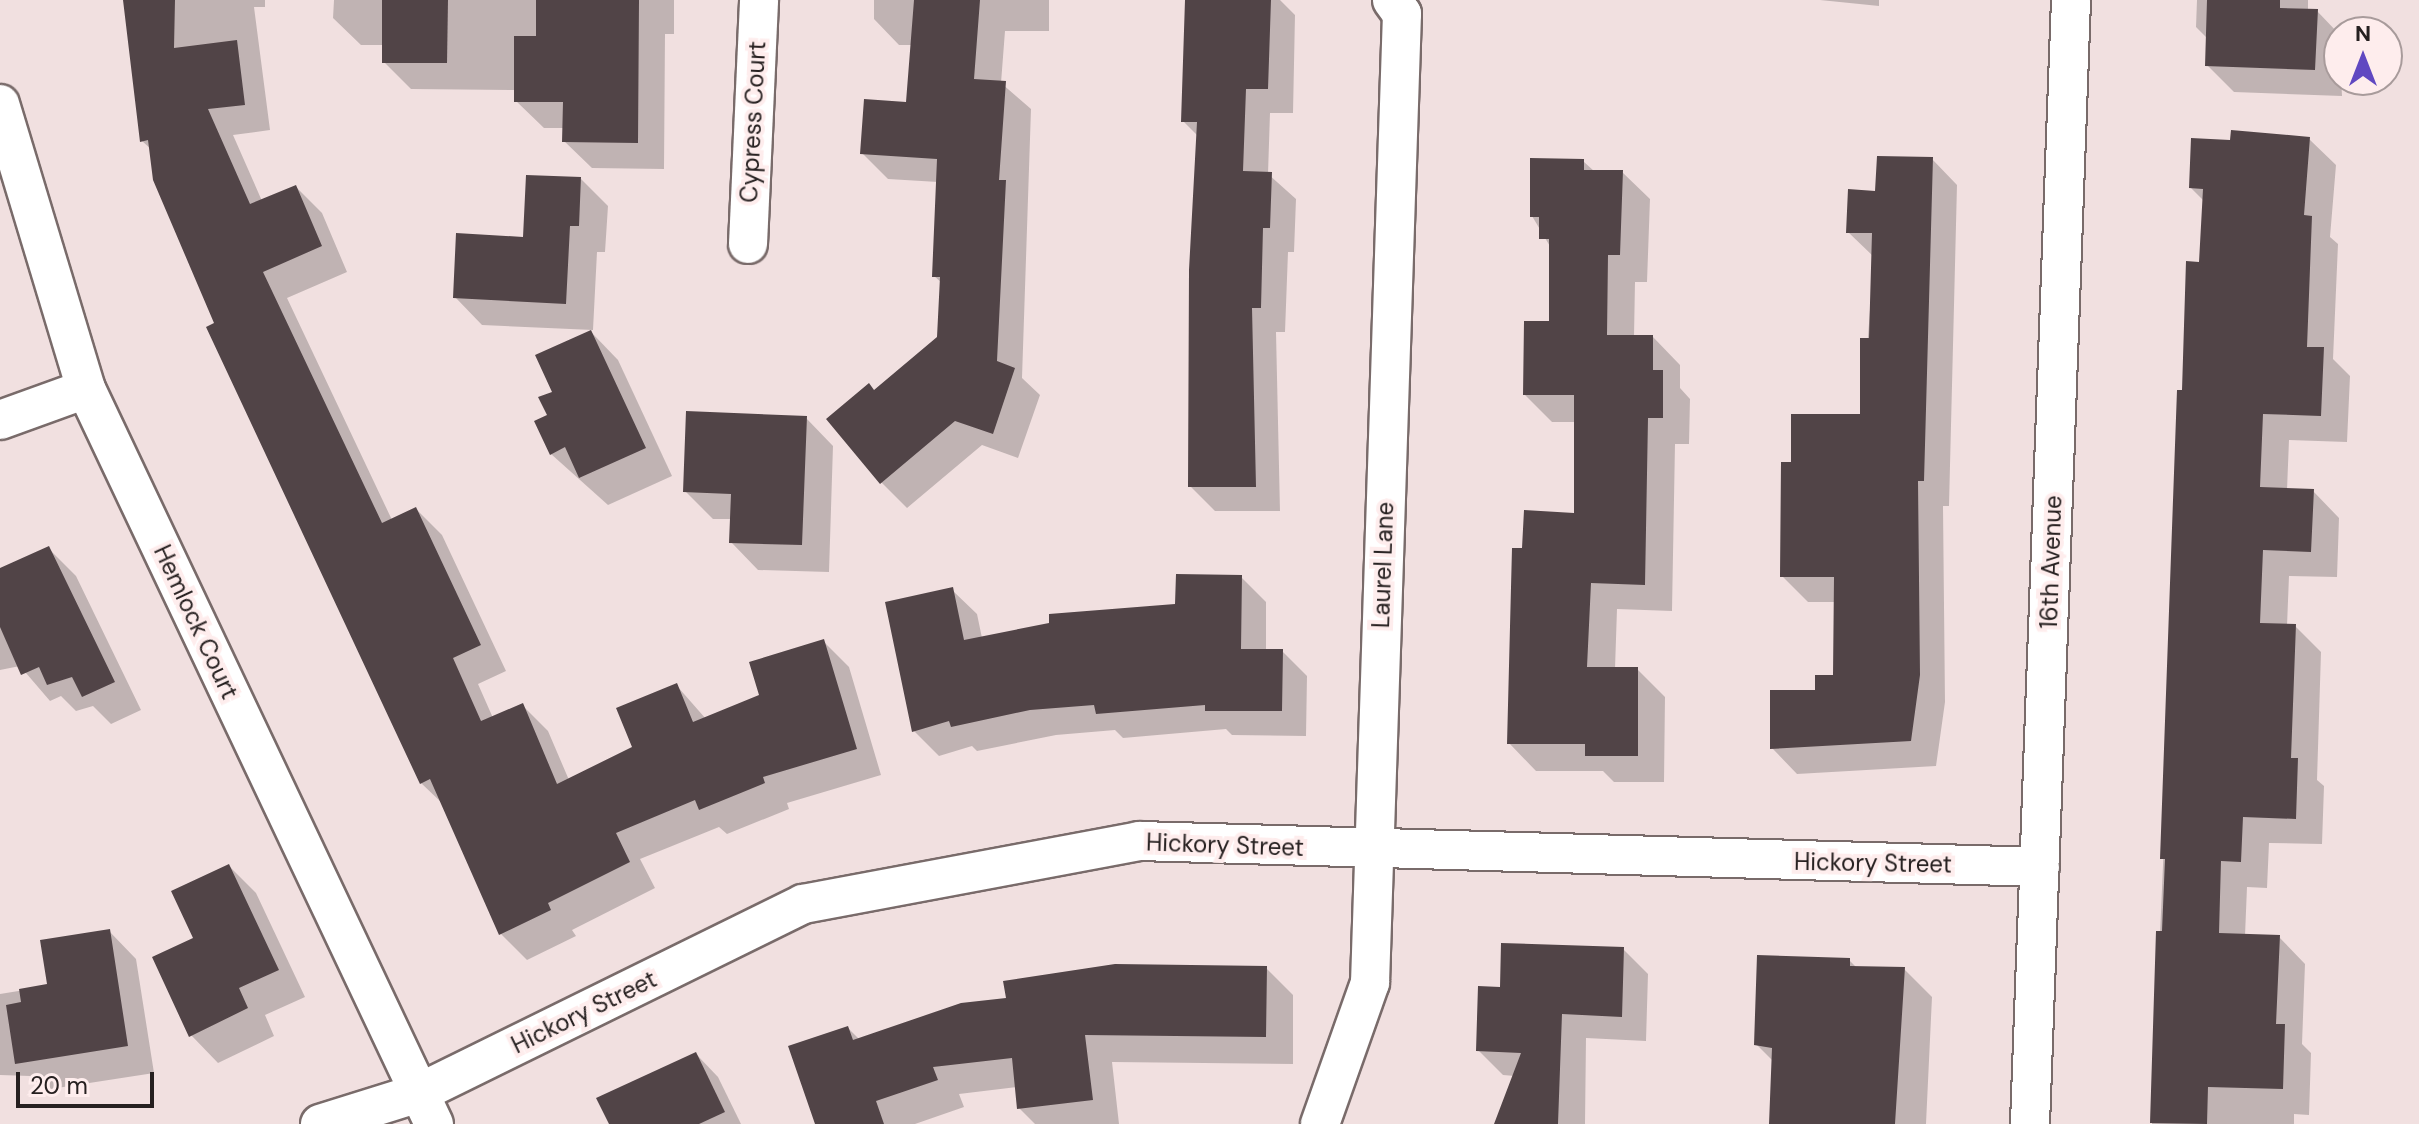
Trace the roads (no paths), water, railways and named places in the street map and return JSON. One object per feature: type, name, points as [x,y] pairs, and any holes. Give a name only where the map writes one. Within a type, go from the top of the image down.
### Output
[{"type":"street","name":"Cypress Court","points":[[748,244],[759,0]]},
{"type":"street","name":"Laurel Lane","points":[[1320,1124],[1370,983],[1402,14],[1392,0]]},
{"type":"street","name":"16th Avenue","points":[[2030,1124],[2071,0]]},
{"type":"street","name":"Hemlock Court","points":[[0,104],[86,389],[426,1108]]},
{"type":"street","points":[[0,420],[86,389]]},
{"type":"street","name":"Hickory Street","points":[[320,1124],[426,1108],[803,904],[1139,841],[2040,867]]}]
